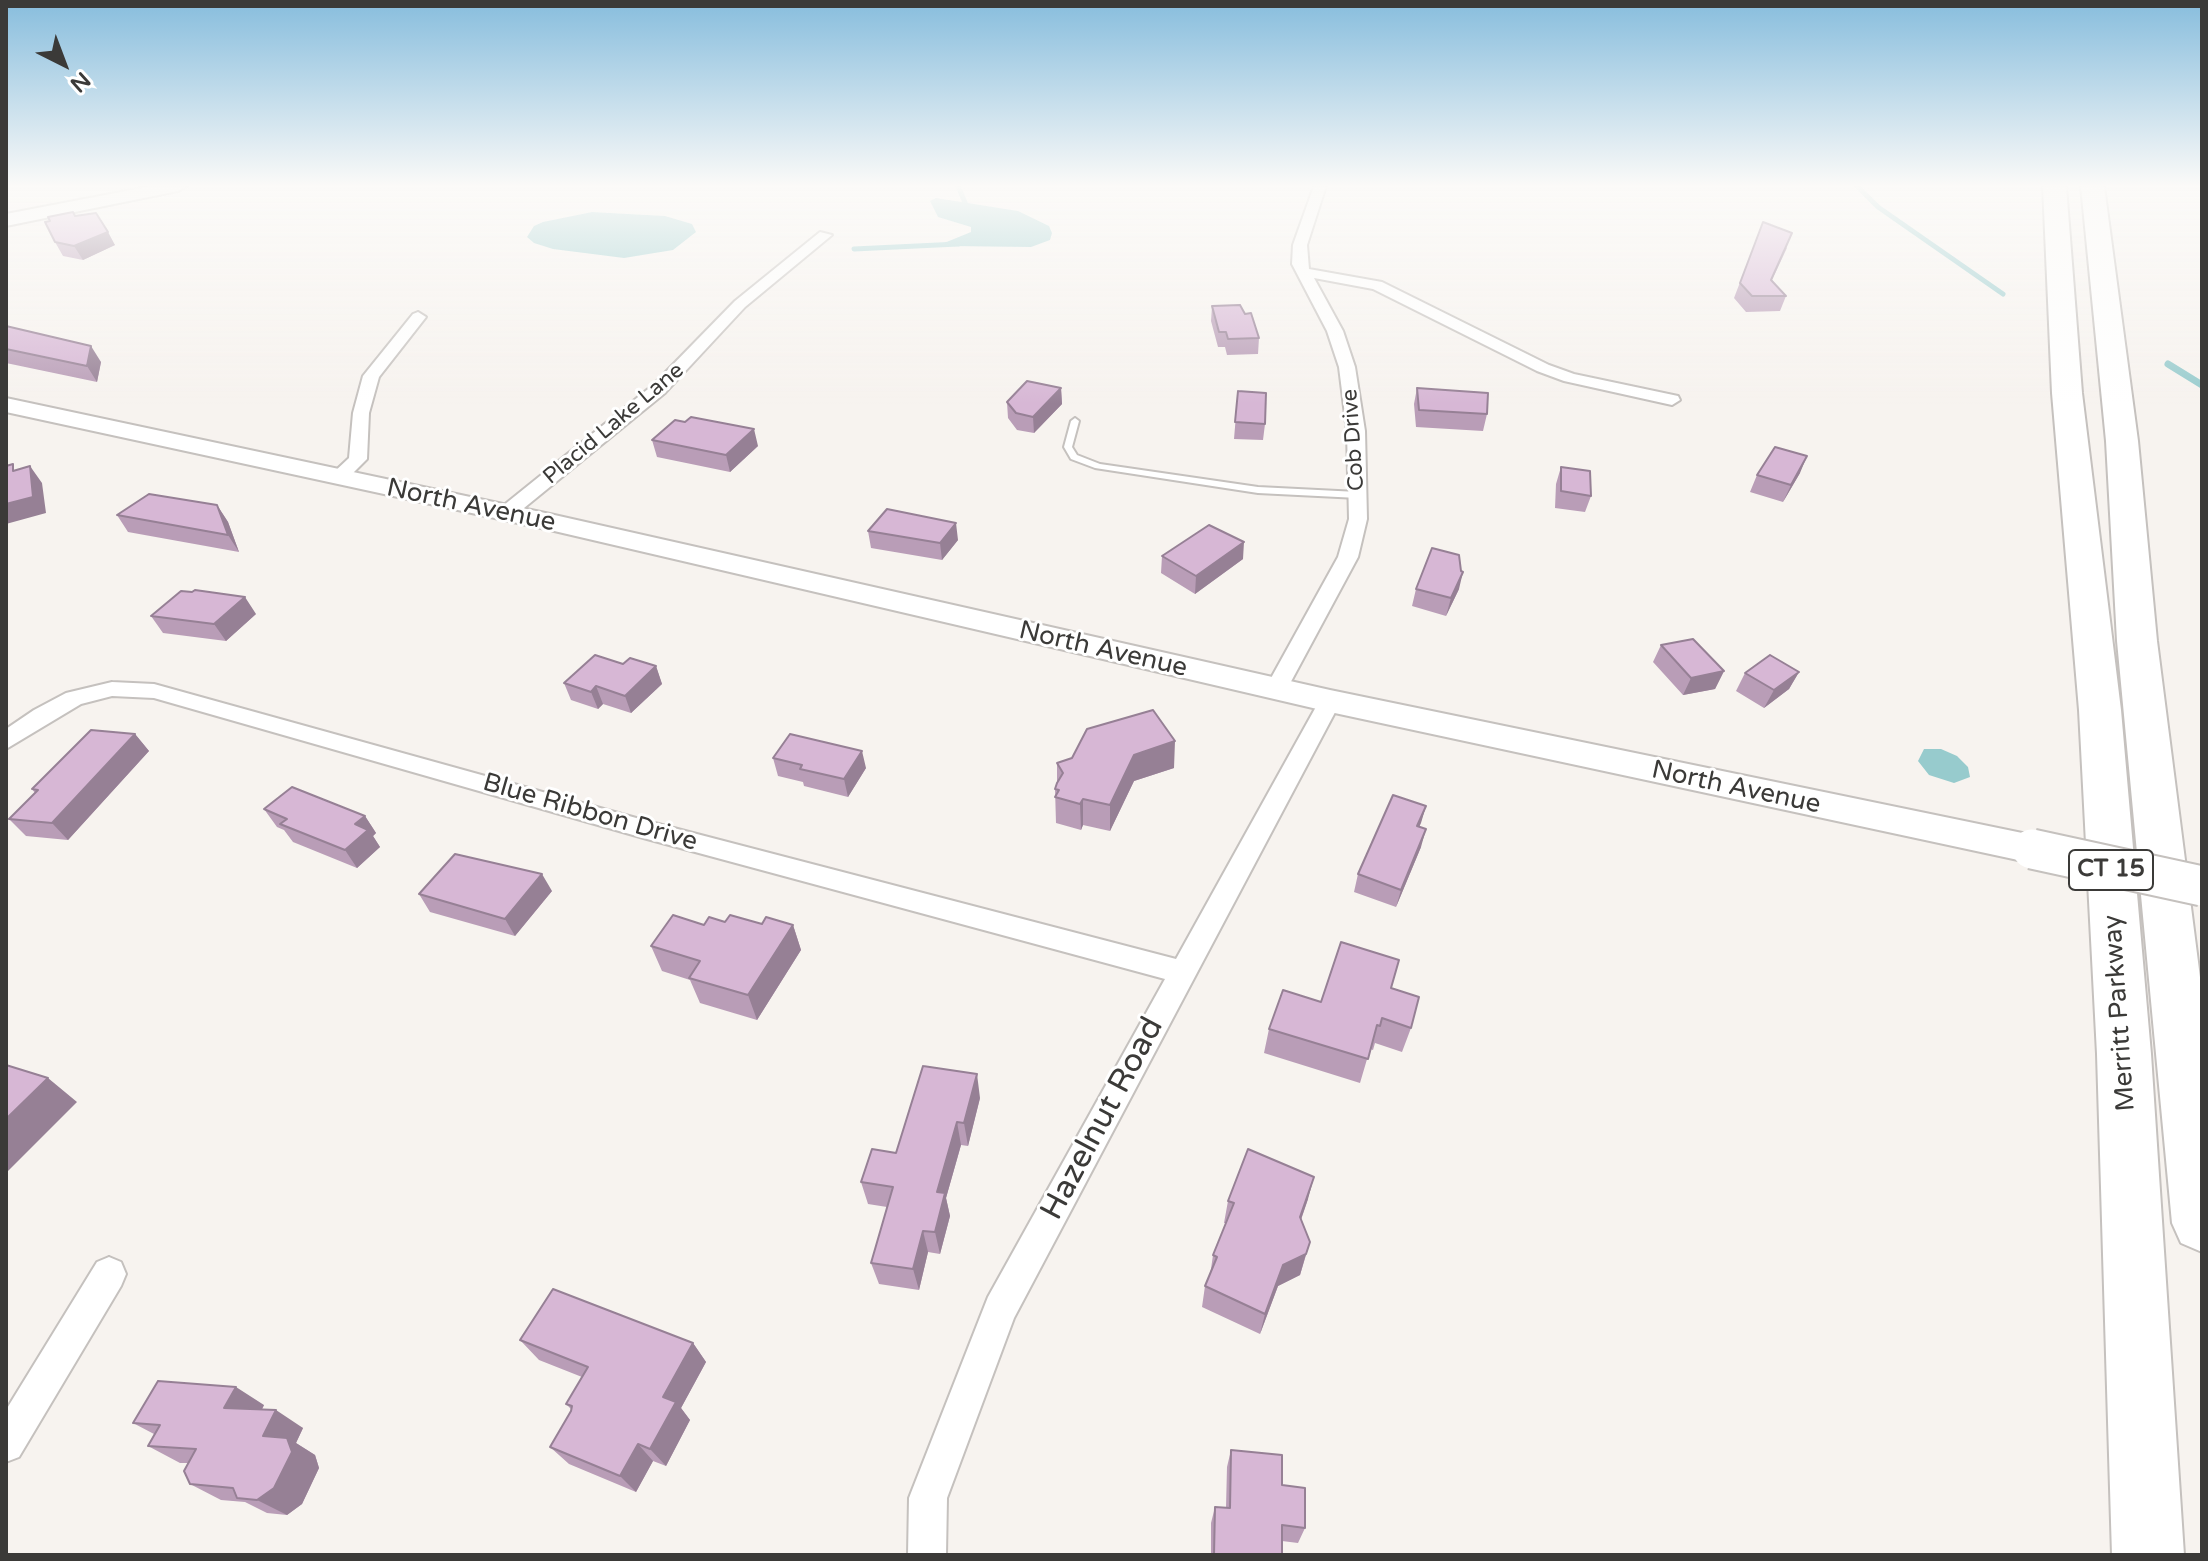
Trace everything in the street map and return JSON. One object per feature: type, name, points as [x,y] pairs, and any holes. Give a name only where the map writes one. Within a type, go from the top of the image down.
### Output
[{"type":"highway","name":"Merritt Parkway","points":[[2059,259],[2067,393],[2100,710],[2124,1054],[2148,1555]]},
{"type":"highway","name":"Merritt Parkway","points":[[2101,259],[2122,441],[2139,657],[2202,1223]]},
{"type":"street","name":"Placid Lake Lane","points":[[506,513],[659,389],[740,304],[796,259]]},
{"type":"street","points":[[1301,259],[1302,272],[1387,289],[1543,368],[1604,386],[1672,400]]},
{"type":"street","name":"Cob Drive","points":[[1276,689],[1352,547],[1357,530],[1354,410],[1343,352],[1328,317],[1302,272]]},
{"type":"street","points":[[339,477],[358,459],[361,413],[371,376],[418,317]]},
{"type":"street","name":"North Avenue","points":[[6,405],[506,513],[1330,701],[2202,886]]},
{"type":"street","name":"Blue Ribbon Drive","points":[[6,741],[42,715],[74,698],[112,689],[154,691],[647,830],[1183,972]]},
{"type":"street","name":"Hazelnut Road","points":[[927,1555],[928,1498],[1000,1309],[1330,701]]},
{"type":"street","points":[[6,1444],[109,1274]]},
{"type":"lane","points":[[1075,421],[1068,447],[1074,457],[1098,466],[1258,490],[1358,495]]},
{"type":"water","points":[[1924,749],[1941,749],[1957,756],[1968,767],[1970,777],[1954,783],[1929,775],[1918,761]]},
{"type":"building","points":[[1749,259],[1780,259],[1771,280],[1786,296],[1752,296],[1740,283]]},
{"type":"building","points":[[1240,305],[1245,314],[1251,313],[1259,338],[1228,339],[1226,332],[1219,332],[1212,306]]},
{"type":"building","points":[[6,326],[91,346],[87,366],[6,349]]},
{"type":"building","points":[[1027,381],[1061,388],[1033,417],[1016,413],[1007,402]]},
{"type":"building","points":[[1417,388],[1488,393],[1487,414],[1419,410]]},
{"type":"building","points":[[1238,391],[1266,393],[1265,424],[1235,422]]},
{"type":"building","points":[[691,417],[754,429],[726,455],[652,440],[675,420],[685,422]]},
{"type":"building","points":[[1775,447],[1807,456],[1791,485],[1757,475]]},
{"type":"building","points":[[13,464],[13,471],[30,466],[33,497],[6,504],[6,466]]},
{"type":"building","points":[[1561,467],[1590,471],[1591,496],[1561,491]]},
{"type":"building","points":[[149,494],[217,505],[228,535],[117,515]]},
{"type":"building","points":[[887,509],[956,523],[940,543],[868,531]]},
{"type":"building","points":[[1209,525],[1244,542],[1196,576],[1162,556]]},
{"type":"building","points":[[1432,548],[1459,555],[1463,572],[1451,598],[1416,589]]},
{"type":"building","points":[[181,591],[245,597],[214,624],[151,616]]},
{"type":"building","points":[[1693,639],[1724,671],[1691,678],[1661,645]]},
{"type":"building","points":[[595,655],[623,664],[630,658],[656,666],[625,696],[596,686],[591,692],[564,683]]},
{"type":"building","points":[[1770,655],[1799,672],[1774,690],[1745,673]]},
{"type":"building","points":[[1153,710],[1175,741],[1134,755],[1110,805],[1083,799],[1080,804],[1055,797],[1059,790],[1055,789],[1057,783],[1063,773],[1057,763],[1072,758],[1087,729]]},
{"type":"building","points":[[91,730],[135,734],[52,823],[9,819],[38,790],[32,789]]},
{"type":"building","points":[[790,734],[862,751],[844,779],[800,769],[802,765],[773,758]]},
{"type":"building","points":[[292,787],[365,816],[355,824],[368,830],[345,850],[280,824],[287,819],[264,809]]},
{"type":"building","points":[[1393,795],[1426,806],[1417,826],[1426,829],[1401,890],[1358,874]]},
{"type":"building","points":[[455,854],[542,874],[505,919],[419,894]]},
{"type":"building","points":[[673,915],[704,925],[709,917],[725,922],[730,915],[762,924],[766,917],[793,925],[748,995],[689,978],[700,961],[651,946]]},
{"type":"building","points":[[1341,942],[1399,960],[1391,988],[1419,997],[1411,1028],[1382,1018],[1380,1026],[1377,1025],[1368,1059],[1269,1029],[1283,990],[1321,1002]]},
{"type":"building","points":[[6,1065],[48,1078],[6,1119]]},
{"type":"building","points":[[923,1066],[977,1074],[964,1123],[957,1122],[937,1192],[945,1193],[935,1232],[923,1231],[913,1269],[871,1263],[893,1187],[861,1182],[872,1149],[896,1153]]},
{"type":"building","points":[[1248,1149],[1314,1177],[1300,1217],[1310,1242],[1306,1254],[1283,1265],[1265,1314],[1205,1286],[1217,1257],[1213,1255],[1234,1203],[1228,1201]]},
{"type":"building","points":[[553,1289],[693,1343],[663,1397],[676,1402],[650,1449],[638,1444],[620,1476],[550,1447],[571,1411],[572,1406],[566,1404],[588,1367],[520,1340]]},
{"type":"building","points":[[158,1381],[236,1387],[224,1408],[276,1410],[263,1436],[287,1438],[292,1452],[274,1488],[257,1500],[237,1498],[233,1488],[190,1484],[184,1471],[196,1449],[148,1446],[160,1425],[133,1423]]},
{"type":"building","points":[[1231,1450],[1282,1455],[1282,1485],[1305,1488],[1305,1528],[1282,1525],[1282,1555],[1214,1555],[1215,1507],[1230,1508]]},
{"type":"waterway","points":[[1952,259],[2003,294]]},
{"type":"waterway","points":[[2168,364],[2202,385]]}]
